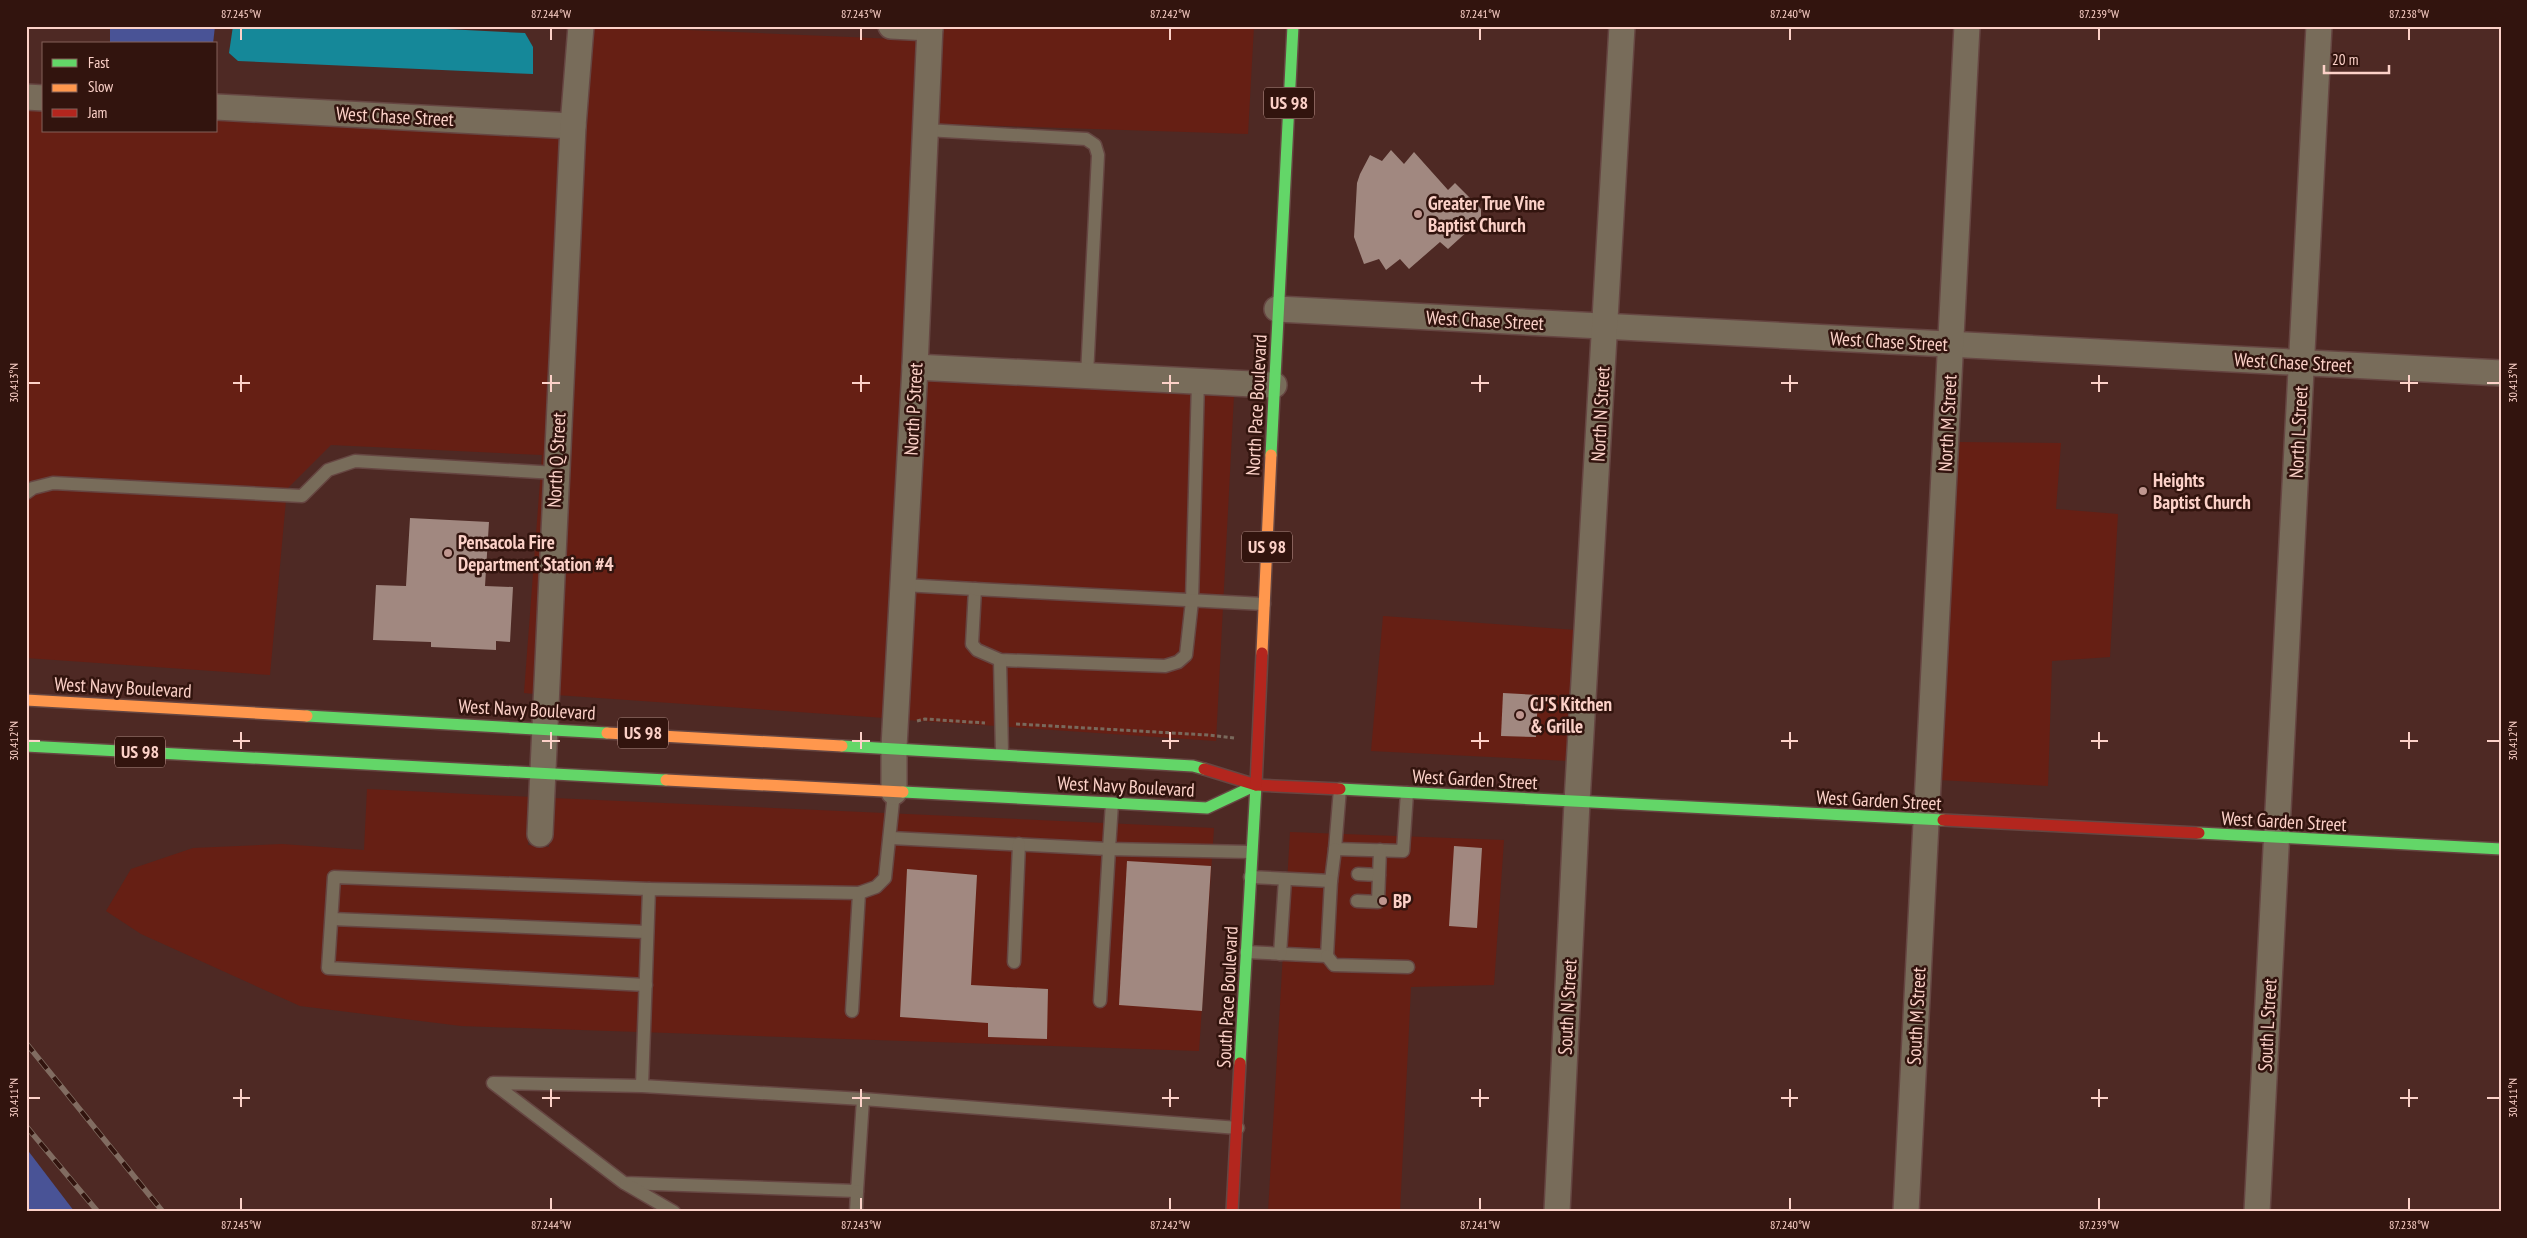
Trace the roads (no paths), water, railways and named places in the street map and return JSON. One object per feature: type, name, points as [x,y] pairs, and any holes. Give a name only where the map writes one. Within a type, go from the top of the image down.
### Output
[{"type":"main road","name":"North Pace Boulevard","points":[[1256,784],[1277,309],[1293,26]]},
{"type":"main road","name":"West Navy Boulevard","points":[[26,700],[894,747],[1193,766],[1256,784]]},
{"type":"main road","name":"West Navy Boulevard","points":[[26,746],[1207,808],[1256,784]]},
{"type":"main road","name":"West Garden Street","points":[[1256,784],[2501,850]]},
{"type":"main road","name":"South Pace Boulevard","points":[[1232,1212],[1256,784]]},
{"type":"street","name":"North Q Street","points":[[540,834],[573,126],[581,26]]},
{"type":"street","points":[[890,26],[930,27]]},
{"type":"street","name":"North N Street","points":[[1577,802],[1622,26]]},
{"type":"street","name":"North M Street","points":[[1926,820],[1967,26]]},
{"type":"street","name":"North L Street","points":[[2277,838],[2319,26]]},
{"type":"street","name":"North P Street","points":[[894,792],[894,747],[915,366],[930,27]]},
{"type":"street","points":[[26,97],[42,98]]},
{"type":"street","name":"West Chase Street","points":[[218,107],[573,126]]},
{"type":"street","name":"West Chase Street","points":[[1277,309],[2501,373]]},
{"type":"street","points":[[915,366],[1274,385]]},
{"type":"street","name":"South N Street","points":[[1557,1212],[1577,802]]},
{"type":"street","name":"South M Street","points":[[1906,1212],[1926,820]]},
{"type":"street","name":"South L Street","points":[[2257,1212],[2277,838]]},
{"type":"lane","points":[[926,130],[1086,139],[1095,145],[1098,155],[1087,376]]},
{"type":"lane","points":[[975,589],[972,644],[977,650],[1000,660],[1165,666],[1178,662],[1186,655],[1192,600],[1198,381]]},
{"type":"lane","points":[[26,493],[33,488],[53,483],[302,496],[328,470],[355,461],[556,473]]},
{"type":"lane","points":[[903,585],[1264,604]]},
{"type":"lane","points":[[1000,660],[1002,754]]},
{"type":"lane","points":[[1340,789],[1334,849],[1333,900],[1327,956],[1334,965],[1408,967]]},
{"type":"lane","points":[[646,985],[328,968],[334,877],[649,889],[859,893],[876,887],[885,878],[894,792]]},
{"type":"lane","points":[[1334,849],[1403,851],[1407,793]]},
{"type":"lane","points":[[1100,1001],[1112,803]]},
{"type":"lane","points":[[890,838],[1109,849],[1251,852]]},
{"type":"lane","points":[[1014,962],[1019,844]]},
{"type":"lane","points":[[1358,901],[1378,902],[1380,850]]},
{"type":"lane","points":[[1358,874],[1379,875]]},
{"type":"lane","points":[[1250,877],[1285,879],[1333,876]]},
{"type":"lane","points":[[1280,954],[1285,879]]},
{"type":"lane","points":[[642,1086],[649,889]]},
{"type":"lane","points":[[852,1011],[859,893]]},
{"type":"lane","points":[[332,918],[647,932]]},
{"type":"lane","points":[[1246,952],[1327,956]]},
{"type":"lane","points":[[674,1212],[624,1183],[493,1082],[642,1086],[863,1099],[1238,1128]]},
{"type":"lane","points":[[856,1212],[863,1099]]},
{"type":"lane","points":[[624,1183],[857,1191]]},
{"type":"railway","points":[[26,1043],[163,1212]]},
{"type":"railway","points":[[26,1126],[98,1212]]},
{"type":"place","name":"Greater True Vine Baptist Church","points":[[1418,214]]},
{"type":"place","name":"Heights Baptist Church","points":[[2143,491]]},
{"type":"place","name":"Pensacola Fire Department Station #4","points":[[448,553]]},
{"type":"place","name":"CJ'S Kitchen & Grille","points":[[1520,715]]},
{"type":"place","name":"BP","points":[[1383,901]]}]
